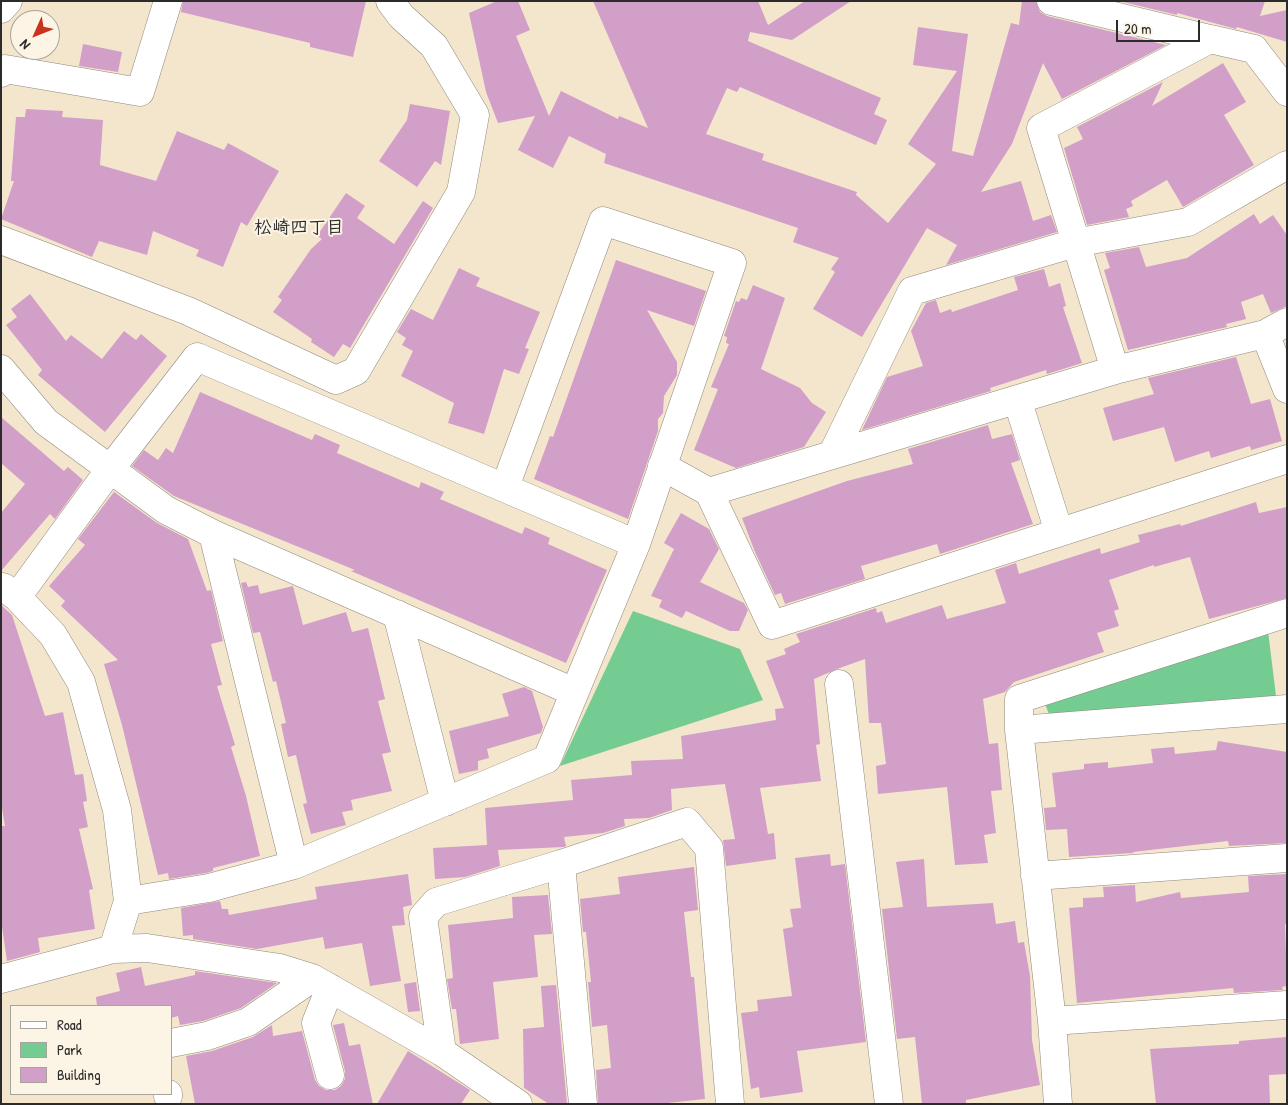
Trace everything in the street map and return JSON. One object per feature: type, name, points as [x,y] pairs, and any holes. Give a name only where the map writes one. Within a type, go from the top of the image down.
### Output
[{"type":"main road","points":[[1,9],[8,1]]},
{"type":"main road","points":[[1,73],[5,69],[140,92],[168,1]]},
{"type":"main road","points":[[1,240],[188,311],[336,380],[356,371],[461,192],[475,115],[434,46],[401,16],[390,1]]},
{"type":"main road","points":[[1051,1],[1254,49],[1287,92]]},
{"type":"main road","points":[[1115,370],[1041,128],[1210,39]]},
{"type":"main road","points":[[832,455],[912,290],[1075,243],[1188,222],[1287,166]]},
{"type":"main road","points":[[128,900],[209,888],[294,865],[546,759],[636,544],[732,263],[603,221],[505,487]]},
{"type":"main road","points":[[709,492],[1115,370],[1276,328],[1287,389]]},
{"type":"main road","points":[[113,949],[128,900],[117,810],[81,682],[53,635],[9,592],[111,468],[197,357],[636,544]]},
{"type":"main road","points":[[1,369],[46,422],[166,510],[213,534],[574,692]]},
{"type":"main road","points":[[1017,399],[1059,532]]},
{"type":"main road","points":[[662,466],[709,492],[772,624],[1287,459]]},
{"type":"main road","points":[[213,534],[294,865]]},
{"type":"main road","points":[[1058,1104],[1052,1021],[1019,730],[1018,699],[1287,613]]},
{"type":"main road","points":[[397,614],[445,802]]},
{"type":"main road","points":[[839,684],[889,1104]]},
{"type":"main road","points":[[1019,730],[1287,709]]},
{"type":"main road","points":[[442,1052],[423,917],[436,902],[561,864],[687,822],[709,848],[730,1104]]},
{"type":"main road","points":[[1035,876],[1287,858]]},
{"type":"main road","points":[[561,864],[583,1104]]},
{"type":"main road","points":[[1,979],[113,949],[147,948],[280,968],[321,983],[442,1052],[518,1104]]},
{"type":"main road","points":[[172,1043],[207,1036],[248,1022],[321,983]]},
{"type":"main road","points":[[321,983],[316,1023],[330,1075]]},
{"type":"main road","points":[[1052,1021],[1287,1005]]},
{"type":"green space","points":[[633,611],[740,649],[763,700],[560,766]]},
{"type":"green space","points":[[1268,631],[1276,696],[1050,717],[1044,701]]},
{"type":"building","points":[[183,1],[366,1],[353,57],[310,47],[310,43],[181,12]]},
{"type":"building","points":[[497,1],[518,1],[530,30],[516,36],[549,116],[561,91],[618,119],[619,116],[648,128],[593,1],[758,1],[768,25],[805,1],[851,1],[792,40],[750,32],[748,41],[881,98],[874,114],[887,120],[876,145],[740,87],[737,92],[727,88],[706,134],[764,154],[762,160],[857,192],[856,195],[888,223],[936,164],[908,144],[957,71],[913,65],[918,27],[968,34],[952,151],[973,156],[1011,23],[1019,25],[1022,1],[1036,1],[1040,12],[1047,16],[1166,45],[1062,99],[1043,63],[1012,144],[981,192],[1021,181],[1033,221],[1051,215],[1057,232],[946,265],[957,245],[927,228],[862,337],[813,309],[835,272],[831,269],[839,258],[793,242],[798,228],[604,163],[606,154],[569,136],[553,168],[518,150],[535,116],[498,123],[486,92],[469,13]]},
{"type":"building","points":[[1119,1],[1265,1],[1260,16],[1287,10],[1287,42],[1237,27],[1236,29],[1177,13],[1177,15]]},
{"type":"building","points":[[83,44],[122,52],[118,72],[79,66]]},
{"type":"building","points":[[1223,63],[1246,102],[1224,115],[1254,165],[1183,207],[1167,180],[1131,201],[1133,206],[1126,209],[1129,217],[1087,225],[1064,148],[1083,139],[1077,127],[1163,82],[1152,106]]},
{"type":"building","points":[[410,104],[450,111],[441,165],[435,161],[417,187],[379,161],[407,120]]},
{"type":"building","points":[[26,109],[63,111],[62,117],[103,120],[100,165],[156,181],[177,131],[224,150],[228,143],[279,171],[247,226],[241,222],[223,267],[196,256],[199,250],[153,231],[147,255],[99,241],[92,257],[1,219],[14,181],[11,181],[16,117],[25,117]]},
{"type":"building","points":[[346,193],[365,206],[357,218],[394,244],[423,201],[433,208],[350,348],[343,344],[334,357],[311,342],[312,339],[273,312],[282,300],[278,297],[311,249],[322,239],[317,236]]},
{"type":"building","points":[[1254,214],[1260,224],[1273,215],[1287,235],[1287,306],[1271,313],[1263,294],[1241,302],[1246,319],[1226,324],[1227,327],[1128,350],[1104,270],[1110,268],[1105,253],[1139,247],[1146,267],[1187,258]]},
{"type":"building","points":[[616,260],[706,291],[694,326],[647,310],[677,362],[677,375],[664,396],[663,413],[658,419],[658,431],[628,519],[534,479],[550,436],[553,437]]},
{"type":"building","points":[[459,268],[480,278],[476,286],[540,312],[525,348],[529,349],[519,374],[504,369],[484,434],[448,423],[454,403],[401,376],[413,351],[402,345],[406,338],[397,332],[411,309],[433,320]]},
{"type":"building","points":[[1044,269],[1049,287],[1060,283],[1066,306],[1063,307],[1082,363],[1047,374],[1046,370],[990,388],[991,391],[862,430],[887,377],[923,366],[911,331],[926,303],[936,300],[940,313],[951,309],[952,312],[1018,290],[1014,277]]},
{"type":"building","points":[[753,285],[785,298],[761,369],[800,388],[812,403],[826,412],[804,447],[736,468],[694,450],[718,389],[711,387],[729,344],[726,343],[727,337],[724,336],[736,301],[739,302],[741,298],[747,300]]},
{"type":"building","points":[[30,294],[66,341],[71,335],[102,359],[124,331],[136,340],[141,334],[167,356],[105,432],[38,375],[42,370],[6,325],[17,317],[11,309]]},
{"type":"building","points":[[1236,357],[1251,404],[1270,399],[1282,441],[1251,450],[1250,446],[1211,458],[1209,451],[1175,462],[1164,427],[1113,441],[1103,408],[1154,394],[1148,378]]},
{"type":"building","points":[[200,392],[312,440],[315,434],[340,445],[337,453],[419,488],[421,482],[444,492],[440,499],[522,534],[525,527],[550,538],[548,544],[607,570],[566,663],[351,571],[355,570],[174,496],[132,466],[144,450],[158,460],[166,448],[173,453]]},
{"type":"building","points":[[1,417],[64,471],[68,467],[83,480],[55,519],[50,514],[1,571],[1,513],[25,484],[1,463]]},
{"type":"building","points":[[988,425],[992,439],[1012,434],[1020,460],[1011,463],[1033,524],[940,554],[937,544],[861,566],[865,579],[785,604],[781,593],[775,595],[742,518],[847,481],[913,464],[908,449]]},
{"type":"building","points":[[114,492],[157,523],[188,539],[207,591],[211,590],[223,641],[211,644],[222,685],[217,686],[235,745],[231,747],[246,796],[260,856],[213,868],[213,871],[206,873],[169,879],[168,873],[158,875],[122,725],[104,664],[118,660],[61,606],[65,601],[49,586],[85,545],[78,539]]},
{"type":"building","points":[[1256,502],[1259,513],[1287,507],[1287,598],[1209,619],[1190,557],[1154,567],[1154,565],[1109,580],[1119,609],[1114,611],[1119,626],[1097,633],[1104,652],[1014,682],[1005,692],[983,699],[989,744],[998,743],[1002,790],[991,791],[996,833],[984,835],[988,863],[955,865],[947,787],[878,794],[876,766],[886,764],[881,723],[869,723],[865,659],[814,679],[820,744],[816,745],[821,781],[760,788],[768,834],[774,833],[776,859],[726,866],[723,840],[735,839],[725,784],[671,789],[672,810],[649,818],[624,819],[625,826],[603,833],[564,837],[566,846],[564,847],[498,850],[500,866],[465,877],[435,879],[433,848],[487,845],[485,808],[573,800],[571,780],[632,775],[631,761],[683,759],[681,736],[776,720],[775,709],[784,708],[766,661],[786,654],[784,649],[800,642],[796,634],[876,608],[877,613],[882,611],[886,623],[942,605],[947,619],[1006,603],[995,570],[1016,563],[1019,574],[1100,548],[1101,554],[1140,542],[1138,535],[1180,524],[1181,526]]},
{"type":"building","points":[[681,513],[709,529],[719,549],[700,582],[744,603],[748,610],[739,631],[730,631],[686,611],[682,618],[659,607],[662,600],[651,596],[674,549],[664,543]]},
{"type":"building","points":[[246,582],[248,587],[258,585],[260,594],[293,586],[303,625],[346,612],[352,632],[368,628],[385,699],[378,701],[391,752],[382,754],[392,791],[351,800],[353,810],[342,812],[346,825],[311,834],[303,804],[307,803],[296,755],[288,757],[281,724],[286,723],[276,681],[273,682],[260,632],[253,633],[241,583]]},
{"type":"building","points":[[1,605],[12,615],[45,716],[63,712],[75,775],[83,774],[87,801],[83,802],[88,827],[79,829],[93,889],[89,890],[95,929],[38,938],[40,952],[7,961],[1,920],[1,826],[5,826],[1,802]]},
{"type":"building","points":[[524,687],[532,691],[543,727],[541,733],[487,749],[489,758],[478,761],[478,770],[459,774],[449,731],[509,716],[502,694]]},
{"type":"building","points":[[1218,741],[1287,752],[1287,843],[1229,846],[1228,841],[1133,853],[1069,857],[1067,829],[1046,830],[1044,808],[1056,807],[1052,773],[1084,769],[1084,764],[1108,762],[1108,768],[1153,763],[1151,749],[1174,747],[1175,754],[1216,750]]},
{"type":"building","points":[[830,854],[831,866],[845,864],[866,1042],[797,1051],[803,1092],[760,1098],[759,1087],[751,1089],[741,1013],[758,1011],[757,1000],[792,996],[783,929],[793,927],[790,909],[801,908],[795,858]]},
{"type":"building","points":[[924,859],[927,907],[993,903],[996,924],[1015,921],[1018,943],[1024,942],[1030,976],[1032,1040],[1040,1085],[966,1100],[966,1104],[922,1104],[915,1037],[897,1039],[882,909],[903,907],[896,862]]},
{"type":"building","points":[[694,867],[698,910],[684,912],[691,977],[694,977],[705,1099],[658,1104],[598,1104],[596,1070],[611,1068],[607,1025],[592,1027],[588,982],[591,982],[586,932],[583,932],[580,899],[620,894],[618,877]]},
{"type":"building","points":[[408,874],[412,905],[403,907],[405,925],[392,926],[401,981],[370,986],[362,943],[325,949],[323,937],[257,949],[193,939],[193,935],[183,936],[181,908],[220,901],[222,909],[228,909],[229,915],[317,899],[315,887]]},
{"type":"building","points":[[1287,874],[1287,924],[1285,924],[1287,986],[1282,987],[1283,990],[1234,993],[1233,988],[1077,1003],[1069,908],[1083,907],[1083,898],[1104,897],[1103,887],[1135,885],[1136,902],[1180,892],[1181,898],[1249,892],[1248,876]]},
{"type":"building","points":[[548,895],[552,934],[534,935],[538,977],[493,982],[499,1039],[460,1044],[456,1009],[452,1009],[447,979],[453,978],[448,925],[513,918],[512,897]]},
{"type":"building","points":[[141,967],[145,986],[195,975],[195,971],[277,983],[241,1008],[203,1021],[180,1025],[178,1016],[172,1018],[172,1005],[97,1005],[96,997],[120,991],[116,973]]},
{"type":"building","points":[[416,982],[420,1011],[408,1012],[404,984]]},
{"type":"building","points":[[556,985],[567,1104],[549,1104],[524,1088],[523,1029],[544,1027],[541,986]]},
{"type":"building","points":[[344,1023],[349,1046],[360,1044],[373,1104],[195,1104],[186,1056],[212,1051],[253,1037],[272,1025],[273,1036],[302,1031],[315,1080],[319,1086],[326,1090],[335,1090],[341,1086],[345,1079],[345,1071],[333,1025]]},
{"type":"building","points":[[1287,1037],[1287,1074],[1269,1075],[1270,1104],[1156,1104],[1150,1049],[1239,1044],[1239,1041]]},
{"type":"building","points":[[408,1051],[470,1090],[461,1104],[377,1104]]},
{"type":"district","name":"松崎四丁目","points":[[299,228]]}]
